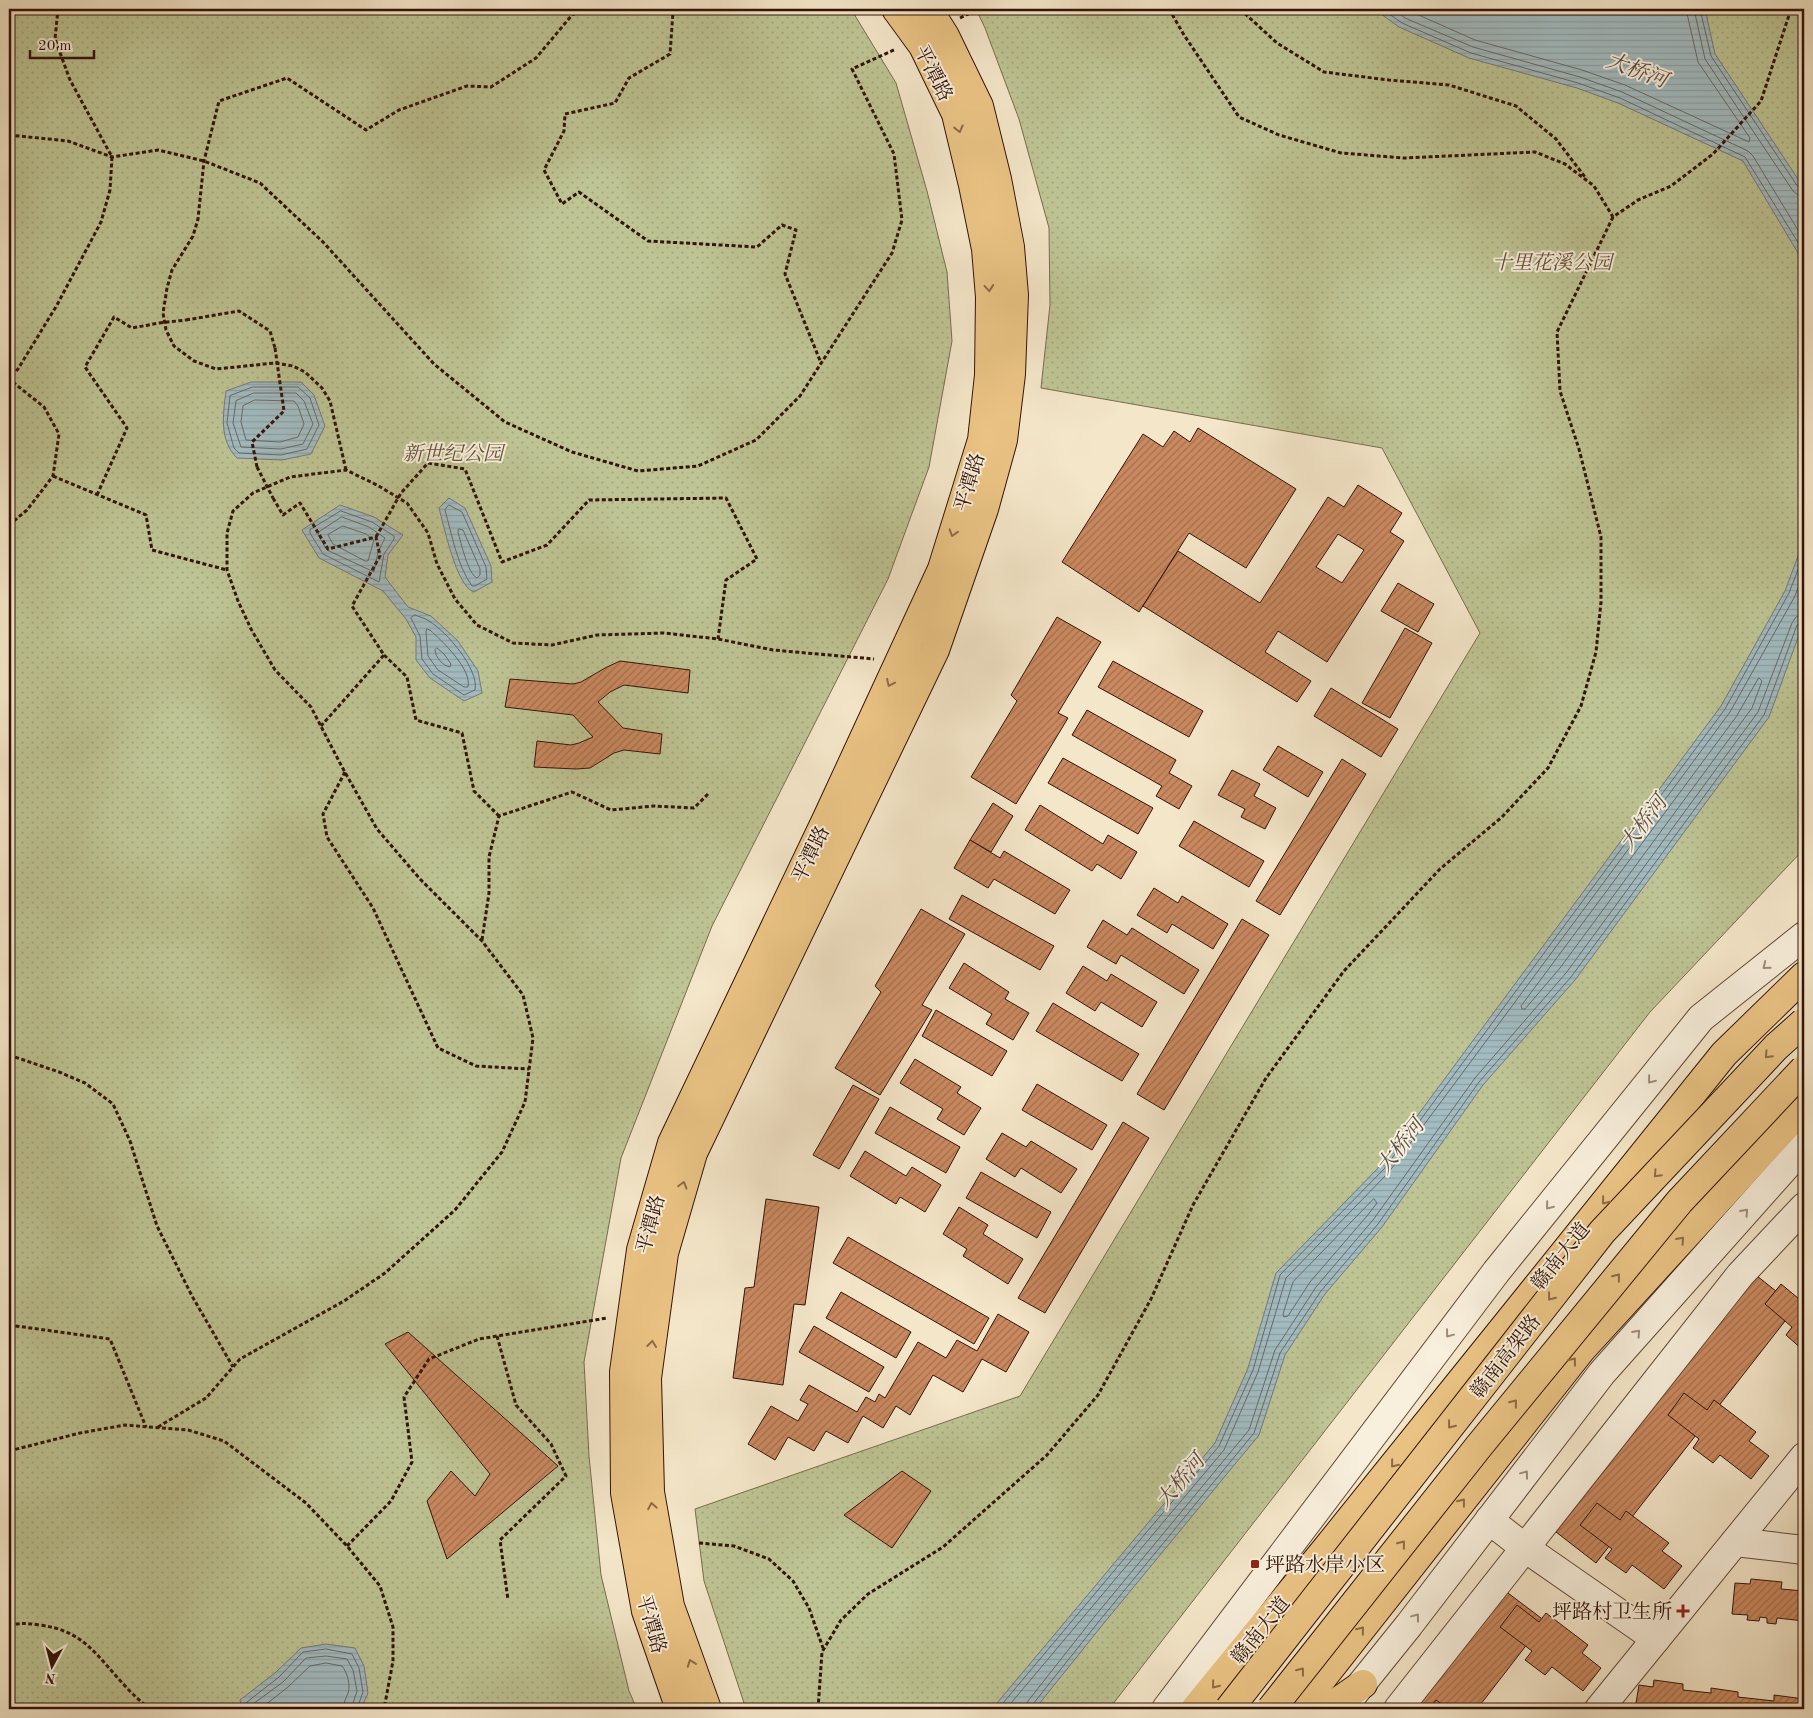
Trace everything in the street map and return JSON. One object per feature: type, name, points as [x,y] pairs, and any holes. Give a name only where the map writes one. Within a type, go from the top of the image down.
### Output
[{"type":"main road","name":"平潭路","points":[[707,1709],[670,1606],[650,1492],[648,1378],[664,1253],[693,1153],[935,650],[984,509],[1003,440],[1011,374],[1014,295],[1010,246],[997,179],[978,106],[928,25],[896,9]]},
{"type":"main road","name":"平潭路","points":[[680,1709],[646,1611],[625,1493],[624,1372],[642,1250],[672,1143],[828,816],[942,569],[982,440],[989,375],[990,297],[986,249],[956,114],[923,46],[928,25]]},
{"type":"main road","points":[[1724,1054],[1804,958]]},
{"type":"main road","name":"赣南大道","points":[[1179,1705],[1326,1549],[1724,1054],[1804,976]]},
{"type":"main road","name":"赣南高架路","points":[[1229,1709],[1602,1232],[1776,1047],[1804,1022]]},
{"type":"main road","name":"赣南高架路","points":[[1271,1709],[1479,1446],[1679,1202],[1804,1069]]},
{"type":"main road","points":[[1298,1709],[1581,1350],[1801,1111]]},
{"type":"main road","points":[[1327,1709],[1363,1684]]},
{"type":"street","points":[[1179,1705],[1496,1272],[1701,1018],[1804,936]]},
{"type":"street","points":[[1341,1709],[1363,1684],[1602,1372],[1804,1146]]},
{"type":"street","points":[[1398,1709],[1740,1274],[1804,1207]]},
{"type":"street","points":[[1599,1709],[1804,1457]]},
{"type":"street","points":[[1489,1520],[1525,1548],[1656,1639]]},
{"type":"street","points":[[1735,1542],[1804,1550]]},
{"type":"path","points":[[9,525],[27,510],[53,476],[59,434],[44,406],[9,379],[18,369],[57,305],[102,222],[110,190],[112,157],[70,80],[55,39],[58,9]]},
{"type":"path","points":[[346,470],[330,402],[322,388],[305,372],[293,366],[275,363],[216,369],[194,362],[174,346],[166,330],[163,313],[167,288],[172,270],[193,236],[198,219],[204,161],[219,101],[287,78],[366,130],[399,110],[467,86],[491,87],[536,58],[572,15],[583,9]]},
{"type":"path","points":[[671,9],[670,54],[629,78],[615,103],[566,114],[564,130],[544,170],[562,204],[578,192],[648,241],[757,247],[782,225],[796,230],[785,274],[821,364]]},
{"type":"path","points":[[9,134],[68,141],[112,157],[158,150],[204,161],[260,183],[323,242],[434,364],[505,422],[572,452],[638,471],[698,466],[756,440],[800,396],[892,252],[902,220],[894,154],[852,69],[928,25],[978,9]]},
{"type":"path","points":[[1169,9],[1184,35],[1239,117],[1279,135],[1340,153],[1404,158],[1535,152],[1565,164],[1594,186],[1613,217]]},
{"type":"path","points":[[1240,9],[1277,43],[1324,72],[1449,85],[1516,106],[1556,139],[1588,182]]},
{"type":"path","points":[[818,1709],[822,1652],[841,1620],[868,1594],[943,1547],[1047,1455],[1098,1395],[1151,1299],[1193,1205],[1266,1078],[1344,971],[1440,869],[1502,817],[1548,768],[1581,706],[1596,652],[1601,602],[1601,537],[1579,449],[1560,391],[1557,332],[1613,217],[1638,200],[1671,186],[1713,154],[1761,101],[1791,9]]},
{"type":"path","points":[[97,494],[127,428],[84,368],[114,317],[132,328],[239,311],[270,331],[275,348],[284,411],[252,442],[257,466],[283,515],[300,503],[328,549],[376,537]]},
{"type":"path","points":[[499,816],[474,791],[462,733],[416,720],[407,677],[384,655],[352,606],[380,556],[376,537],[398,498],[428,463],[465,469],[502,562],[547,544],[589,500],[726,498],[757,559],[726,580],[718,639]]},
{"type":"path","points":[[158,1427],[206,1398],[240,1359],[344,1301],[385,1272],[454,1210],[502,1152],[525,1102],[534,1038],[523,995],[482,941],[420,879],[377,829],[311,707],[275,670],[251,630],[227,570],[227,533],[233,511],[253,493],[290,477],[346,470],[377,484],[407,503],[428,533],[437,564],[455,599],[477,625],[513,643],[552,644],[597,634],[664,633],[718,639],[773,650],[900,661]]},
{"type":"path","points":[[53,476],[146,515],[152,550],[227,570]]},
{"type":"path","points":[[321,726],[384,655]]},
{"type":"path","points":[[345,772],[323,814],[327,837],[373,908],[438,1048],[476,1066],[529,1069]]},
{"type":"path","points":[[499,816],[572,792],[610,810],[654,806],[694,808],[709,793]]},
{"type":"path","points":[[482,941],[489,893],[488,858],[499,816]]},
{"type":"path","points":[[9,1055],[85,1083],[113,1104],[130,1141],[157,1226],[192,1296],[233,1367]]},
{"type":"path","points":[[346,1546],[391,1501],[412,1462],[404,1397],[430,1359],[479,1339],[632,1315]]},
{"type":"path","points":[[9,1325],[110,1339],[146,1426]]},
{"type":"path","points":[[497,1336],[516,1405],[550,1444],[566,1476],[500,1540],[508,1600]]},
{"type":"path","points":[[9,1451],[80,1433],[125,1425],[188,1430],[224,1441],[306,1503],[380,1586],[394,1626],[393,1661],[384,1709]]},
{"type":"path","points":[[699,1544],[734,1546],[770,1559],[793,1582],[809,1608],[823,1649]]},
{"type":"path","points":[[9,1625],[21,1622],[55,1627],[75,1636],[93,1650],[127,1688],[150,1709]]},
{"type":"green space","name":"新世纪公园","points":[[9,9],[851,9],[896,83],[927,191],[947,272],[952,341],[929,467],[888,579],[712,926],[621,1158],[584,1362],[589,1456],[601,1575],[629,1691],[637,1709],[9,1709]]},
{"type":"green space","name":"十里花溪公园","points":[[976,9],[1804,9],[1804,849],[1650,1012],[1109,1709],[746,1709],[704,1581],[695,1509],[1020,1396],[1480,633],[1382,448],[1041,388],[1050,305],[1049,228],[1019,119]]},
{"type":"water","name":"大桥河","points":[[1374,9],[1705,9],[1715,54],[1804,188],[1804,263],[1743,161],[1618,103],[1577,88],[1469,58],[1399,27]]},
{"type":"water","points":[[251,382],[301,382],[314,395],[325,426],[311,454],[282,460],[237,458],[231,451],[225,435],[223,418],[226,391]]},
{"type":"water","points":[[449,498],[465,508],[491,566],[492,582],[474,592],[462,579],[456,568],[444,528],[439,508]]},
{"type":"water","points":[[340,505],[374,517],[403,535],[388,555],[385,577],[408,607],[431,616],[458,641],[478,671],[482,693],[464,701],[430,678],[416,660],[416,637],[406,619],[383,591],[319,558],[302,530]]},
{"type":"water","name":"大桥河","points":[[1804,540],[1804,621],[1769,717],[1575,980],[1483,1085],[1382,1227],[1325,1294],[1285,1355],[1259,1435],[1035,1709],[992,1709],[1215,1443],[1248,1368],[1276,1273],[1380,1166],[1721,706],[1785,591]]},
{"type":"water","points":[[326,1644],[355,1648],[364,1666],[368,1693],[361,1709],[242,1709],[240,1700],[275,1673],[301,1648]]},
{"type":"building","points":[[1198,428],[1296,489],[1246,568],[1189,533],[1139,612],[1062,562],[1143,434],[1163,447],[1174,431],[1190,442]]},
{"type":"building","points":[[1358,485],[1402,513],[1390,532],[1404,541],[1327,662],[1278,631],[1265,652],[1311,681],[1297,702],[1143,606],[1178,551],[1260,603],[1328,497],[1344,507]],"holes":[[[1338,534],[1364,550],[1342,583],[1316,567]]]},
{"type":"building","points":[[1398,583],[1434,604],[1418,632],[1381,611]]},
{"type":"building","points":[[1057,617],[1101,642],[1058,713],[1068,718],[1016,804],[971,777],[1017,701],[1011,695]]},
{"type":"building","points":[[1405,628],[1432,643],[1390,718],[1362,703]]},
{"type":"building","points":[[620,661],[690,670],[688,693],[624,685],[610,692],[598,702],[623,728],[662,734],[660,754],[624,750],[614,753],[590,768],[534,767],[537,741],[571,745],[593,737],[573,715],[505,707],[510,679],[573,684],[581,682]]},
{"type":"building","points":[[1113,661],[1203,711],[1189,737],[1098,687]]},
{"type":"building","points":[[1331,688],[1398,729],[1381,757],[1314,716]]},
{"type":"building","points":[[1087,710],[1176,760],[1169,773],[1192,786],[1179,809],[1156,796],[1162,786],[1072,735]]},
{"type":"building","points":[[1278,746],[1323,772],[1308,797],[1263,770]]},
{"type":"building","points":[[1063,758],[1153,808],[1138,834],[1048,783]]},
{"type":"building","points":[[1342,759],[1366,774],[1280,915],[1256,901]]},
{"type":"building","points":[[1232,770],[1260,784],[1254,796],[1276,808],[1265,829],[1241,817],[1245,809],[1218,795]]},
{"type":"building","points":[[993,803],[1013,816],[991,852],[970,840]]},
{"type":"building","points":[[1040,805],[1103,844],[1108,835],[1137,852],[1121,879],[1097,864],[1092,871],[1025,830]]},
{"type":"building","points":[[1194,821],[1264,861],[1249,887],[1179,846]]},
{"type":"building","points":[[970,840],[1000,858],[1004,851],[1070,890],[1055,914],[994,879],[988,888],[954,868]]},
{"type":"building","points":[[1154,888],[1178,903],[1182,896],[1228,924],[1213,949],[1172,924],[1167,933],[1137,915]]},
{"type":"building","points":[[962,895],[1054,946],[1040,970],[949,919]]},
{"type":"building","points":[[921,909],[965,934],[922,1005],[932,1010],[880,1095],[835,1068],[881,992],[875,986]]},
{"type":"building","points":[[1242,919],[1269,935],[1164,1110],[1137,1094]]},
{"type":"building","points":[[1103,920],[1127,935],[1132,928],[1199,970],[1184,994],[1121,955],[1116,964],[1087,947]]},
{"type":"building","points":[[964,963],[1009,992],[1005,999],[1029,1013],[1013,1040],[986,1024],[992,1014],[949,988]]},
{"type":"building","points":[[1083,966],[1107,981],[1111,974],[1157,1002],[1142,1027],[1101,1002],[1095,1011],[1066,993]]},
{"type":"building","points":[[1053,1003],[1139,1054],[1122,1081],[1036,1031]]},
{"type":"building","points":[[936,1010],[1007,1051],[992,1076],[922,1036]]},
{"type":"building","points":[[915,1059],[961,1087],[957,1093],[981,1108],[964,1135],[937,1119],[943,1109],[900,1083]]},
{"type":"building","points":[[1037,1084],[1107,1125],[1092,1150],[1022,1110]]},
{"type":"building","points":[[853,1085],[879,1099],[839,1169],[813,1155]]},
{"type":"building","points":[[890,1107],[960,1147],[946,1173],[875,1133]]},
{"type":"building","points":[[1123,1122],[1149,1138],[1045,1313],[1018,1298]]},
{"type":"building","points":[[1002,1133],[1026,1147],[1031,1141],[1077,1169],[1061,1193],[1021,1168],[1015,1177],[986,1159]]},
{"type":"building","points":[[865,1151],[906,1176],[912,1167],[941,1185],[925,1212],[900,1197],[896,1204],[850,1176]]},
{"type":"building","points":[[981,1172],[1051,1212],[1037,1238],[966,1198]]},
{"type":"building","points":[[766,1199],[819,1207],[805,1305],[794,1304],[783,1385],[733,1378],[745,1288],[754,1287]]},
{"type":"building","points":[[959,1207],[988,1225],[983,1234],[1023,1259],[1008,1284],[963,1256],[967,1249],[943,1234]]},
{"type":"building","points":[[848,1237],[989,1318],[974,1344],[833,1263]]},
{"type":"building","points":[[1757,1276],[1796,1307],[1596,1563],[1556,1532]]},
{"type":"building","points":[[1781,1284],[1804,1303],[1804,1351],[1786,1335],[1792,1327],[1765,1304]]},
{"type":"building","points":[[841,1292],[911,1332],[896,1358],[826,1318]]},
{"type":"building","points":[[998,1314],[1029,1332],[1006,1372],[982,1359],[963,1392],[933,1375],[910,1415],[896,1406],[883,1428],[863,1416],[848,1443],[826,1431],[814,1451],[788,1437],[775,1460],[748,1444],[771,1406],[798,1421],[808,1404],[800,1400],[809,1385],[857,1412],[866,1397],[875,1402],[879,1394],[885,1398],[918,1342],[946,1358],[957,1340],[977,1351]]},
{"type":"building","points":[[814,1326],[884,1367],[869,1392],[799,1352]]},
{"type":"building","points":[[408,1332],[558,1466],[447,1559],[427,1501],[451,1471],[475,1496],[490,1474],[385,1344]]},
{"type":"building","points":[[1684,1393],[1707,1410],[1714,1400],[1756,1432],[1749,1441],[1769,1456],[1751,1479],[1720,1455],[1713,1463],[1693,1448],[1699,1439],[1668,1415]]},
{"type":"building","points":[[902,1471],[931,1491],[892,1548],[844,1515]]},
{"type":"building","points":[[1597,1503],[1620,1520],[1626,1511],[1669,1543],[1662,1551],[1682,1566],[1664,1589],[1632,1565],[1626,1573],[1605,1558],[1612,1549],[1580,1525]]},
{"type":"building","points":[[1751,1579],[1782,1582],[1781,1589],[1804,1591],[1804,1621],[1777,1618],[1776,1624],[1767,1623],[1767,1618],[1760,1617],[1759,1621],[1747,1620],[1748,1615],[1732,1614],[1735,1583],[1750,1584]]},
{"type":"building","points":[[1504,1590],[1545,1621],[1477,1709],[1412,1709]]},
{"type":"building","points":[[1517,1605],[1539,1622],[1546,1613],[1588,1645],[1582,1653],[1601,1668],[1583,1691],[1552,1667],[1545,1675],[1525,1660],[1532,1651],[1500,1627]]},
{"type":"building","points":[[1654,1680],[1683,1684],[1683,1690],[1711,1693],[1711,1688],[1738,1692],[1738,1697],[1774,1701],[1774,1695],[1804,1699],[1804,1709],[1635,1709],[1639,1685],[1653,1687]]},
{"type":"building","points":[[1436,1700],[1448,1709],[1429,1709]]},
{"type":"place","name":"坪路水岸小区","points":[[1255,1564]]},
{"type":"place","name":"坪路村卫生所","points":[[1683,1611]]}]
